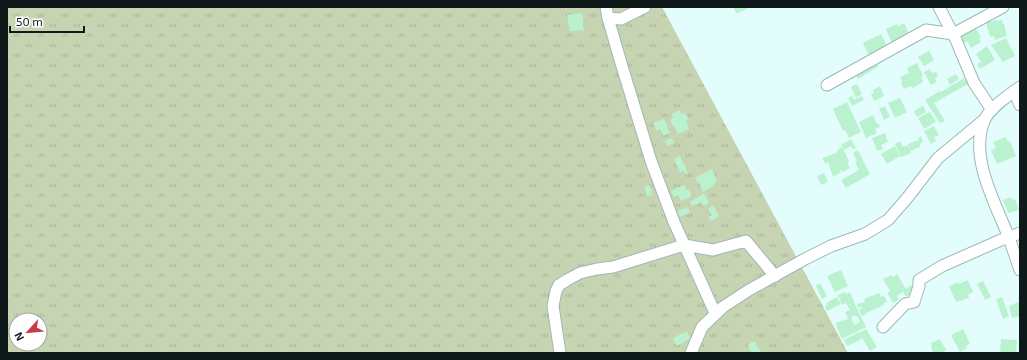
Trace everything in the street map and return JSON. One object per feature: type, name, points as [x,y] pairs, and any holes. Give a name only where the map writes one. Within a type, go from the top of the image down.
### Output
[{"type":"street","points":[[607,12],[620,19],[645,7]]},
{"type":"street","points":[[940,7],[974,83],[992,110]]},
{"type":"street","points":[[827,85],[926,30],[953,34],[1003,7]]},
{"type":"street","points":[[607,12],[651,161],[674,222],[715,313]]},
{"type":"street","points":[[691,353],[702,327],[715,313],[739,296],[831,246],[865,234],[882,225],[899,209],[938,158],[984,120],[992,110],[1017,89],[1020,105]]},
{"type":"street","points":[[984,120],[980,149],[983,173],[1020,270]]},
{"type":"street","points":[[883,328],[905,304],[914,302],[919,286],[919,280],[942,266],[1020,233]]},
{"type":"street","points":[[560,353],[554,306],[556,292],[560,285],[580,273],[613,267],[684,245],[713,250],[746,241],[775,276]]},
{"type":"green space","points":[[7,7],[662,7],[848,353],[7,353]]},
{"type":"building","points":[[733,7],[750,7],[737,14]]},
{"type":"building","points":[[582,13],[584,30],[570,31],[567,15]]},
{"type":"building","points":[[1002,20],[1007,36],[995,40],[994,36],[990,37],[986,23]]},
{"type":"building","points":[[904,23],[909,34],[892,43],[886,29],[897,24],[898,26]]},
{"type":"building","points":[[976,29],[981,37],[979,38],[981,42],[971,48],[967,41],[963,44],[959,38]]},
{"type":"building","points":[[881,34],[887,46],[870,58],[863,43]]},
{"type":"building","points":[[1006,38],[1015,56],[1003,62],[991,45]]},
{"type":"building","points":[[987,46],[995,60],[980,69],[977,64],[981,62],[976,54]]},
{"type":"building","points":[[929,51],[934,60],[924,66],[918,57]]},
{"type":"building","points":[[876,61],[879,66],[858,79],[855,74]]},
{"type":"building","points":[[917,63],[923,76],[921,77],[923,82],[913,88],[911,86],[904,89],[900,77],[909,73],[907,68]]},
{"type":"building","points":[[930,69],[932,73],[936,72],[938,76],[935,78],[937,82],[931,85],[924,72]]},
{"type":"building","points":[[956,74],[959,79],[950,85],[947,79]]},
{"type":"building","points":[[964,78],[968,84],[934,103],[945,121],[940,123],[925,100]]},
{"type":"building","points":[[857,84],[862,94],[856,98],[851,87]]},
{"type":"building","points":[[880,86],[884,96],[874,101],[871,94],[874,93],[873,90]]},
{"type":"building","points":[[852,96],[854,100],[862,96],[864,100],[852,106],[848,98]]},
{"type":"building","points":[[900,98],[907,112],[895,118],[888,103]]},
{"type":"building","points":[[847,102],[861,132],[849,138],[845,130],[843,131],[833,109]]},
{"type":"building","points":[[885,106],[890,117],[884,120],[879,109]]},
{"type":"building","points":[[923,106],[926,112],[917,117],[914,111]]},
{"type":"building","points":[[680,110],[681,114],[685,113],[689,120],[686,121],[689,129],[678,134],[670,120],[673,118],[672,114]]},
{"type":"building","points":[[930,112],[936,122],[924,129],[918,118]]},
{"type":"building","points":[[873,115],[880,127],[875,129],[877,133],[866,138],[859,122]]},
{"type":"building","points":[[664,119],[670,133],[663,136],[660,129],[657,131],[653,123]]},
{"type":"building","points":[[934,126],[939,135],[934,137],[936,141],[931,144],[924,131]]},
{"type":"building","points":[[885,133],[888,142],[881,145],[883,149],[877,151],[872,138]]},
{"type":"building","points":[[921,136],[923,142],[920,144],[921,146],[911,151],[908,144],[919,140],[918,138]]},
{"type":"building","points":[[1006,137],[1008,142],[1010,141],[1016,156],[997,164],[991,150],[996,148],[993,142]]},
{"type":"building","points":[[672,138],[674,143],[668,146],[665,141]]},
{"type":"building","points":[[851,139],[856,148],[852,149],[851,146],[844,150],[841,145]]},
{"type":"building","points":[[900,141],[903,147],[908,145],[911,153],[901,157],[895,144]]},
{"type":"building","points":[[895,146],[900,156],[887,164],[881,154]]},
{"type":"building","points":[[842,147],[849,161],[847,162],[850,168],[843,172],[842,170],[840,171],[841,172],[833,177],[828,162],[825,164],[822,158],[838,152],[837,150]]},
{"type":"building","points":[[858,150],[870,174],[846,188],[841,180],[859,170],[853,153]]},
{"type":"building","points":[[680,156],[688,173],[685,174],[684,171],[680,172],[674,159]]},
{"type":"building","points":[[712,169],[717,181],[713,186],[703,192],[699,182],[698,183],[695,178]]},
{"type":"building","points":[[824,173],[828,182],[821,185],[817,176]]},
{"type":"building","points":[[650,185],[652,195],[647,196],[645,186]]},
{"type":"building","points":[[684,185],[692,196],[681,201],[678,195],[674,197],[671,191]]},
{"type":"building","points":[[704,193],[709,203],[703,206],[701,202],[692,206],[690,202]]},
{"type":"building","points":[[1011,197],[1012,200],[1015,199],[1019,210],[1008,213],[1003,200]]},
{"type":"building","points":[[713,205],[719,216],[711,221],[708,217],[712,215],[708,209]]},
{"type":"building","points":[[688,207],[690,213],[680,217],[678,211]]},
{"type":"building","points":[[841,270],[848,286],[835,292],[827,276]]},
{"type":"building","points":[[897,274],[906,289],[911,285],[915,291],[906,297],[903,292],[897,296],[899,299],[893,303],[887,293],[890,291],[883,279],[892,275],[893,277]]},
{"type":"building","points":[[968,280],[973,292],[968,295],[969,298],[956,302],[949,286]]},
{"type":"building","points":[[983,281],[991,297],[985,300],[977,284]]},
{"type":"building","points":[[820,283],[827,296],[822,299],[816,286]]},
{"type":"building","points":[[845,292],[846,294],[850,292],[866,327],[842,339],[835,323],[848,319],[845,312],[850,310],[846,303],[842,305],[838,295]],"holes":[[[857,316],[860,322],[854,325],[851,317]]]},
{"type":"building","points":[[879,293],[881,297],[884,295],[887,302],[862,316],[859,310],[862,306],[859,308],[857,304],[865,302],[864,299]]},
{"type":"building","points":[[837,297],[841,304],[827,311],[825,306],[827,305],[826,303]]},
{"type":"building","points":[[1002,297],[1009,316],[1003,319],[996,299]]},
{"type":"building","points":[[1018,302],[1020,305],[1020,316],[1012,318],[1009,306]]},
{"type":"building","points":[[866,329],[877,347],[870,351],[859,333]]},
{"type":"building","points":[[963,329],[970,344],[966,346],[967,348],[960,352],[951,335]]},
{"type":"building","points":[[687,331],[691,338],[677,346],[673,338]]},
{"type":"building","points":[[859,332],[862,339],[847,346],[844,340]]},
{"type":"building","points":[[940,339],[946,350],[944,351],[945,353],[933,353],[931,343]]},
{"type":"building","points":[[1001,339],[1017,340],[1016,353],[1000,353]]},
{"type":"building","points":[[755,341],[762,353],[752,353],[750,350],[748,344]]}]
